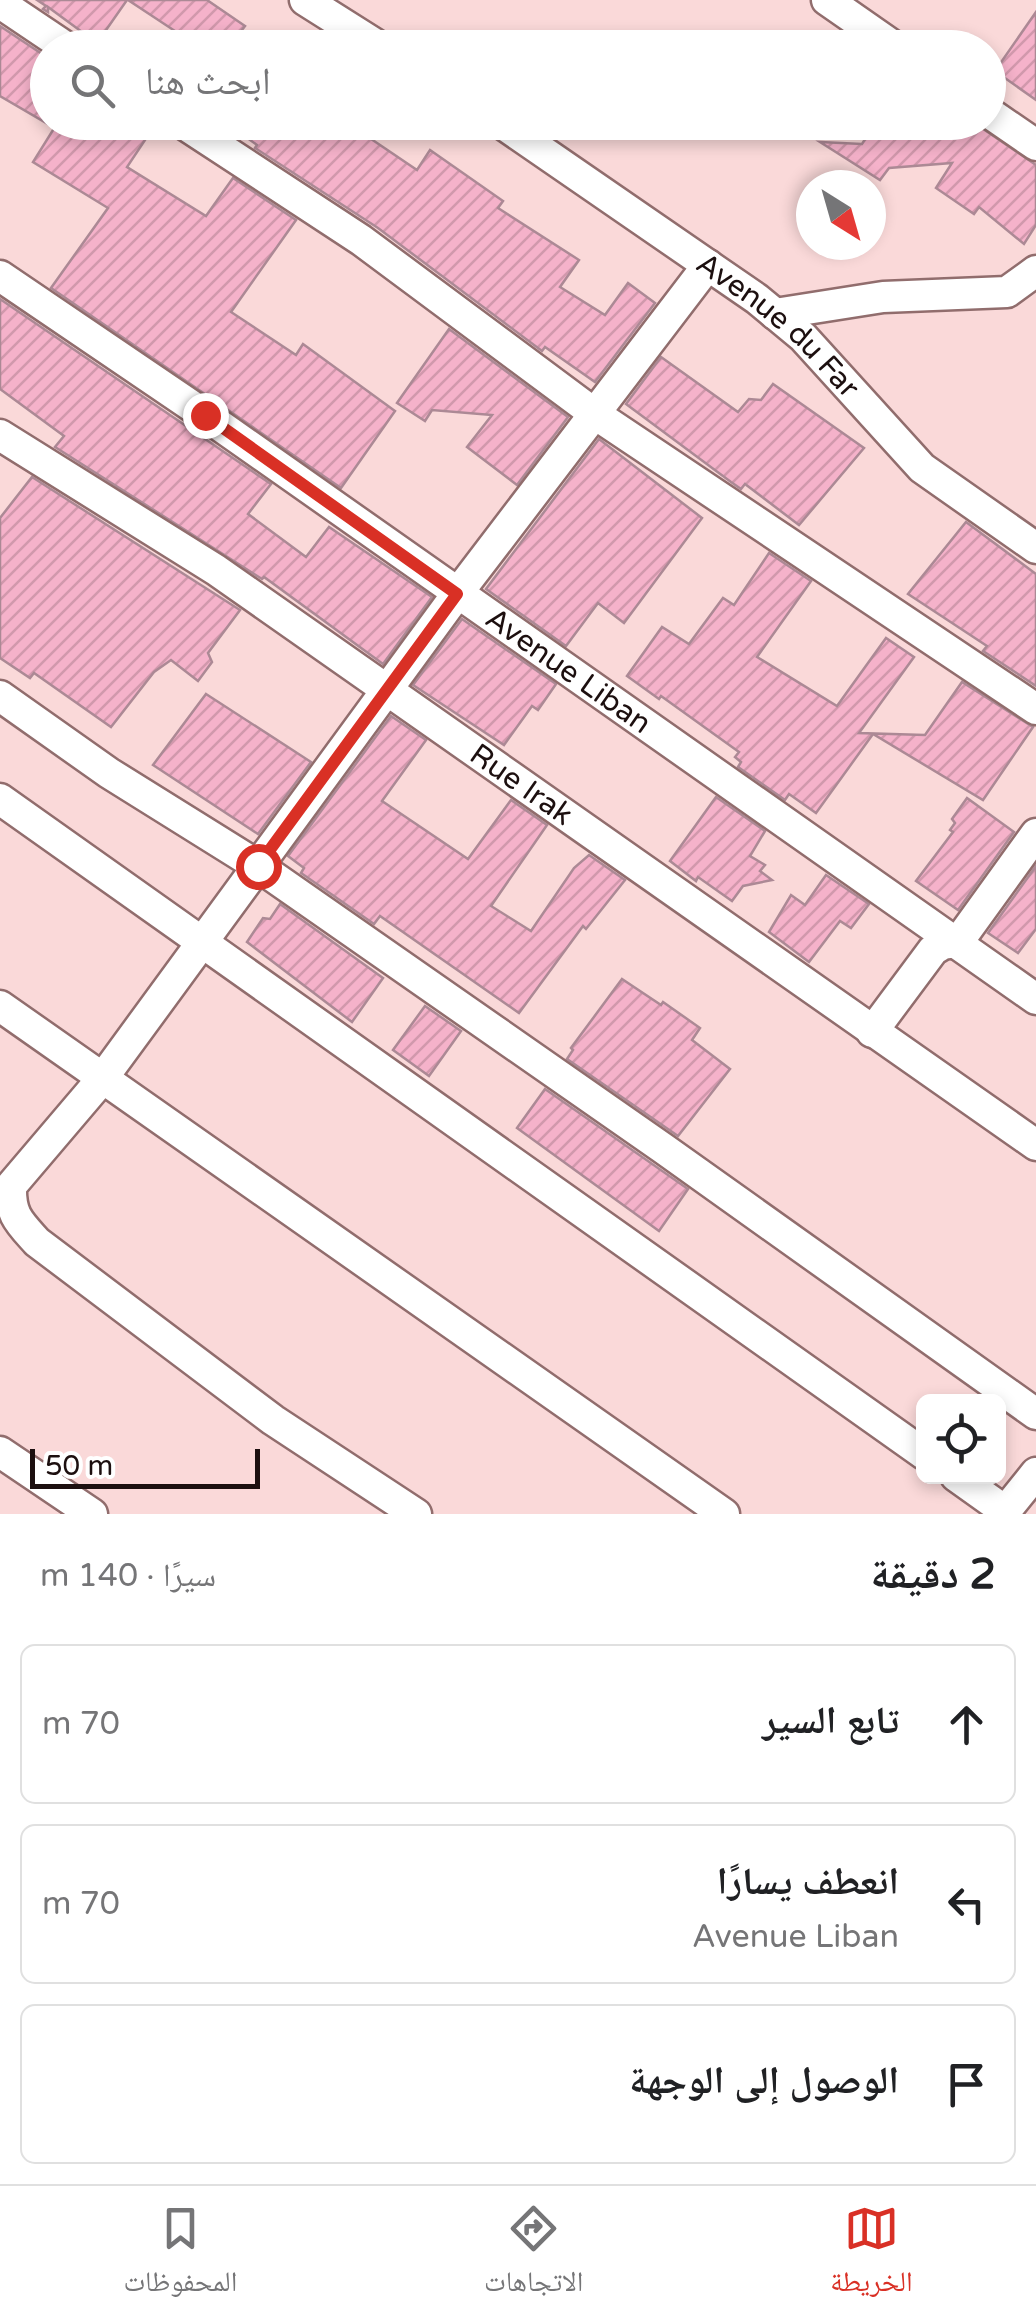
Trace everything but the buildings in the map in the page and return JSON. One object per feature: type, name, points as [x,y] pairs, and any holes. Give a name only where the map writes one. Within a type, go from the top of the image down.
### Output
[{"type":"street","points":[[305,0],[352,30]]},
{"type":"street","points":[[827,0],[870,30]]},
{"type":"street","points":[[0,3],[40,30]]},
{"type":"street","points":[[1006,124],[1036,145]]},
{"type":"street","points":[[208,140],[360,240],[595,414],[1036,709]]},
{"type":"street","name":"Avenue du Far","points":[[526,140],[708,265],[803,336],[922,468],[1036,548]]},
{"type":"street","points":[[416,1514],[273,1420],[37,1242],[18,1221],[11,1205],[12,1186],[102,1079],[457,594],[708,265]]},
{"type":"street","points":[[775,314],[883,297],[1008,292],[1036,272]]},
{"type":"street","name":"Avenue Liban","points":[[0,276],[205,415],[1036,999]]},
{"type":"street","name":"Rue Irak","points":[[0,435],[216,570],[1036,1146]]},
{"type":"street","points":[[0,696],[109,773],[258,866],[664,1148],[1036,1414]]},
{"type":"street","points":[[0,799],[916,1448]]},
{"type":"street","points":[[872,1032],[933,950],[958,942],[1036,834]]},
{"type":"street","points":[[0,1006],[724,1514]]},
{"type":"street","points":[[0,1452],[92,1514]]},
{"type":"street","points":[[966,1484],[1004,1513],[1036,1473]]},
{"type":"route","points":[[205,415],[457,594],[258,866]]}]
